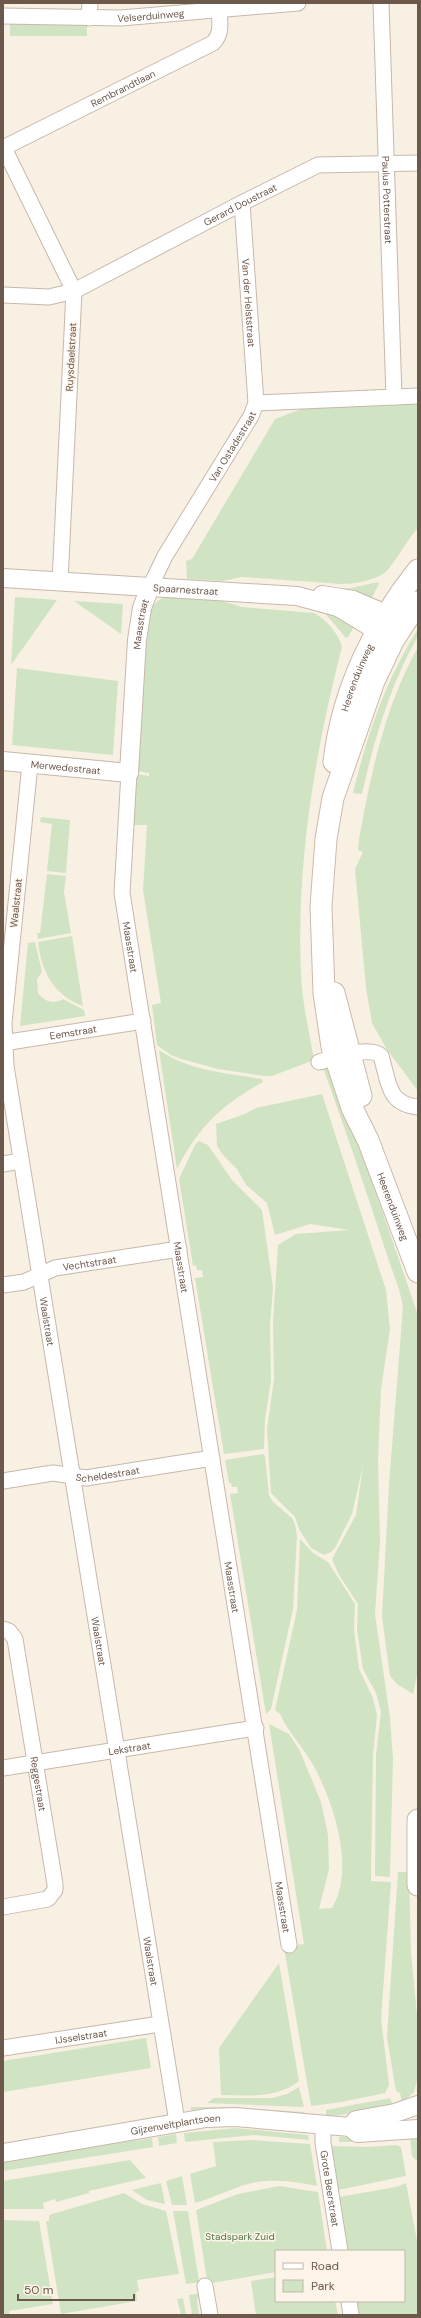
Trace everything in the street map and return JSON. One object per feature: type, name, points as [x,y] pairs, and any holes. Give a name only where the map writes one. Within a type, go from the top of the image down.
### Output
[{"type":"main road","name":"Heerenduinweg","points":[[418,570],[396,618],[385,636],[333,798],[322,888],[322,946],[325,973],[334,991],[335,1058],[366,1119],[368,1140],[418,1272]]},
{"type":"main road","name":"Heerenduinweg","points":[[396,618],[418,602]]},
{"type":"main road","points":[[418,1820],[418,1885]]},
{"type":"street","points":[[89,18],[90,3]]},
{"type":"street","name":"Velserduinweg","points":[[3,16],[89,18],[298,3]]},
{"type":"street","name":"Paulus Potterstraat","points":[[381,3],[394,397]]},
{"type":"street","name":"Rembrandtlaan","points":[[3,148],[213,43],[219,37],[228,8]]},
{"type":"street","name":"Ruysdaelstraat","points":[[3,148],[74,291],[60,582]]},
{"type":"street","name":"Gerard Doustraat","points":[[3,295],[48,297],[74,291],[242,202],[318,165],[418,163]]},
{"type":"street","name":"Van der Helststraat","points":[[242,202],[256,403]]},
{"type":"street","name":"Van Ostadestraat","points":[[150,587],[165,556],[251,416],[256,403],[418,396]]},
{"type":"street","name":"Spaarnestraat","points":[[3,578],[298,596],[342,596],[396,618]]},
{"type":"street","name":"Maasstraat","points":[[150,587],[142,608],[137,640],[122,893],[256,1728],[289,1945]]},
{"type":"street","name":"Spaarnestraat","points":[[298,596],[338,607],[385,636]]},
{"type":"street","name":"Merwedestraat","points":[[3,761],[129,773]]},
{"type":"street","name":"Waalstraat","points":[[30,764],[4,1023],[4,1043],[21,1161],[177,2122]]},
{"type":"street","name":"Eemstraat","points":[[4,1043],[143,1021]]},
{"type":"street","points":[[335,1058],[372,1051],[377,1052],[381,1056],[395,1100],[402,1105],[418,1107]]},
{"type":"street","points":[[3,1164],[21,1161]]},
{"type":"street","name":"Vechtstraat","points":[[3,1285],[24,1282],[55,1268],[179,1249]]},
{"type":"street","name":"Scheldestraat","points":[[3,1481],[53,1473],[72,1474],[86,1478],[212,1458]]},
{"type":"street","name":"Reggestraat","points":[[3,1629],[9,1630],[15,1639],[55,1890],[48,1899],[3,1906]]},
{"type":"street","name":"Lekstraat","points":[[3,1768],[256,1728]]},
{"type":"street","name":"IJsselstraat","points":[[3,2048],[160,2024]]},
{"type":"street","points":[[350,2127],[356,2120],[395,2113],[418,2105]]},
{"type":"street","name":"Gijzenveltplantsoen","points":[[3,2153],[206,2118],[235,2117],[323,2126],[350,2127],[357,2133],[418,2129]]},
{"type":"street","name":"Grote Beerstraat","points":[[323,2126],[323,2143],[340,2250]]},
{"type":"street","points":[[205,2286],[210,2315]]},
{"type":"street","points":[[349,2302],[351,2315]]},
{"type":"green space","points":[[10,24],[87,25],[87,36],[10,36]]},
{"type":"green space","points":[[418,404],[418,528],[390,567],[383,574],[362,582],[341,584],[242,577],[223,581],[187,579],[186,561],[192,559],[275,419],[304,408]]},
{"type":"green space","points":[[378,582],[379,584],[371,599],[333,589],[351,588]]},
{"type":"green space","points":[[15,597],[57,600],[11,665]]},
{"type":"green space","points":[[165,597],[222,601],[242,607],[314,613],[331,627],[338,637],[342,647],[332,686],[316,767],[305,850],[302,891],[300,932],[301,973],[306,1016],[314,1060],[272,1076],[218,1069],[181,1059],[171,1055],[157,1045],[152,1005],[161,1003],[143,890],[147,825],[133,825],[136,774],[149,776],[149,773],[136,771],[145,623],[154,605]]},
{"type":"green space","points":[[74,601],[123,604],[121,634]]},
{"type":"green space","points":[[318,605],[355,625],[348,637],[346,638]]},
{"type":"green space","points":[[418,629],[418,636],[399,674],[384,713],[362,794],[353,793],[358,771],[379,708],[396,668]]},
{"type":"green space","points":[[418,647],[418,1091],[386,1048],[372,1023],[366,988],[355,869],[363,852],[358,850],[359,839],[374,765],[381,740],[388,716],[406,669]]},
{"type":"green space","points":[[17,668],[118,681],[113,755],[12,745]]},
{"type":"green space","points":[[41,817],[70,820],[66,873],[47,871],[52,824],[40,822]]},
{"type":"green space","points":[[47,874],[66,876],[64,892],[71,933],[38,939],[37,933],[40,933]]},
{"type":"green space","points":[[72,936],[83,1006],[64,996],[51,981],[42,963],[38,942]]},
{"type":"green space","points":[[35,942],[42,972],[37,979],[38,993],[46,1000],[52,1002],[63,999],[84,1010],[85,1016],[20,1026],[28,943]]},
{"type":"green space","points":[[159,1050],[183,1063],[196,1067],[222,1073],[262,1079],[263,1082],[235,1099],[213,1118],[194,1140],[177,1169]]},
{"type":"green space","points":[[332,1065],[418,1315],[418,1670],[413,1694],[397,1684],[390,1676],[382,1617],[389,1484],[403,1307],[398,1285],[324,1070],[324,1067]]},
{"type":"green space","points":[[322,1094],[386,1290],[390,1329],[381,1389],[378,1460],[380,1542],[375,1614],[390,1718],[393,1759],[390,1877],[375,1876],[376,1755],[381,1712],[376,1693],[363,1669],[357,1630],[358,1604],[339,1575],[332,1559],[356,1515],[363,1466],[352,1514],[335,1548],[331,1552],[324,1555],[311,1548],[299,1529],[295,1517],[271,1493],[267,1429],[274,1379],[273,1322],[278,1245],[296,1234],[350,1230],[310,1224],[275,1235],[267,1203],[246,1185],[237,1169],[223,1155],[217,1146],[216,1124],[245,1114],[256,1108]]},
{"type":"green space","points":[[199,1141],[208,1145],[232,1180],[262,1210],[273,1287],[270,1326],[271,1381],[265,1419],[264,1449],[224,1454],[195,1278],[203,1277],[202,1270],[197,1270],[196,1265],[193,1266],[179,1179],[195,1145]]},
{"type":"green space","points":[[263,1454],[265,1456],[269,1495],[273,1502],[292,1518],[295,1524],[297,1536],[293,1609],[271,1709],[266,1714],[230,1494],[238,1493],[237,1487],[232,1487],[231,1483],[229,1483],[225,1460]]},
{"type":"green space","points":[[300,1539],[313,1553],[328,1562],[355,1604],[354,1629],[359,1669],[373,1698],[377,1715],[373,1755],[371,1881],[391,1882],[381,2019],[389,2085],[385,2093],[342,2102],[311,2106],[284,1947],[304,1944],[269,1724],[289,1734],[300,1751],[321,1802],[328,1835],[329,1869],[319,1909],[332,1908],[339,1892],[342,1875],[342,1857],[340,1839],[335,1820],[323,1785],[312,1763],[280,1714],[275,1710],[297,1610]]},
{"type":"green space","points":[[398,1872],[409,1872],[411,1952],[417,2015],[418,2076],[414,2092],[402,2103],[400,2093],[396,2091],[387,2037]]},
{"type":"green space","points":[[279,1963],[299,2081],[281,2091],[262,2095],[221,2095],[219,2048]]},
{"type":"green space","points":[[146,2038],[151,2068],[3,2092],[3,2061]]},
{"type":"green space","points":[[299,2087],[304,2107],[207,2103],[214,2098],[272,2098],[287,2094]]},
{"type":"green space","points":[[390,2098],[394,2107],[326,2117],[326,2110]]},
{"type":"green space","points":[[191,2107],[223,2107],[304,2112],[305,2117],[218,2108],[191,2110]]},
{"type":"green space","points":[[236,2128],[308,2135],[309,2140],[253,2135],[185,2142],[184,2133]]},
{"type":"green space","points":[[176,2134],[177,2143],[159,2146],[158,2137]]},
{"type":"green space","points":[[410,2136],[418,2138],[418,2162],[412,2156]]},
{"type":"green space","points":[[339,2137],[399,2139],[367,2142],[339,2142]]},
{"type":"green space","points":[[152,2138],[153,2147],[3,2171],[3,2160]]},
{"type":"green space","name":"Stadspark Zuid","points":[[252,2140],[310,2144],[317,2186],[282,2181],[257,2182],[241,2186],[195,2203],[190,2174],[216,2166],[213,2142]]},
{"type":"green space","points":[[396,2145],[401,2147],[406,2176],[338,2190],[330,2146],[368,2147]]},
{"type":"green space","points":[[130,2160],[146,2178],[89,2191],[89,2193],[56,2202],[55,2199],[43,2203],[44,2209],[3,2209],[3,2181]]},
{"type":"green space","points":[[182,2176],[187,2205],[172,2205],[166,2181]]},
{"type":"green space","points":[[161,2183],[165,2204],[147,2200],[132,2190]]},
{"type":"green space","points":[[406,2183],[418,2246],[418,2315],[358,2315],[355,2302],[405,2302],[405,2250],[347,2250],[339,2197],[396,2187]]},
{"type":"green space","name":"Stadspark Zuid","points":[[279,2186],[318,2192],[327,2250],[275,2250],[275,2272],[212,2283],[211,2279],[207,2280],[196,2210],[238,2194]]},
{"type":"green space","points":[[124,2193],[142,2204],[166,2211],[179,2274],[137,2280],[139,2291],[136,2292],[137,2301],[61,2314],[46,2221],[49,2221],[49,2215]]},
{"type":"green space","points":[[173,2211],[188,2211],[199,2282],[186,2284]]},
{"type":"green space","points":[[3,2220],[39,2221],[53,2304],[9,2311],[10,2315],[3,2315]]},
{"type":"green space","points":[[275,2277],[275,2302],[335,2302],[338,2315],[256,2315],[251,2281]]},
{"type":"green space","points":[[201,2293],[197,2300],[199,2315],[192,2315],[189,2295]]},
{"type":"green space","points":[[183,2298],[186,2315],[181,2315],[177,2299]]}]
